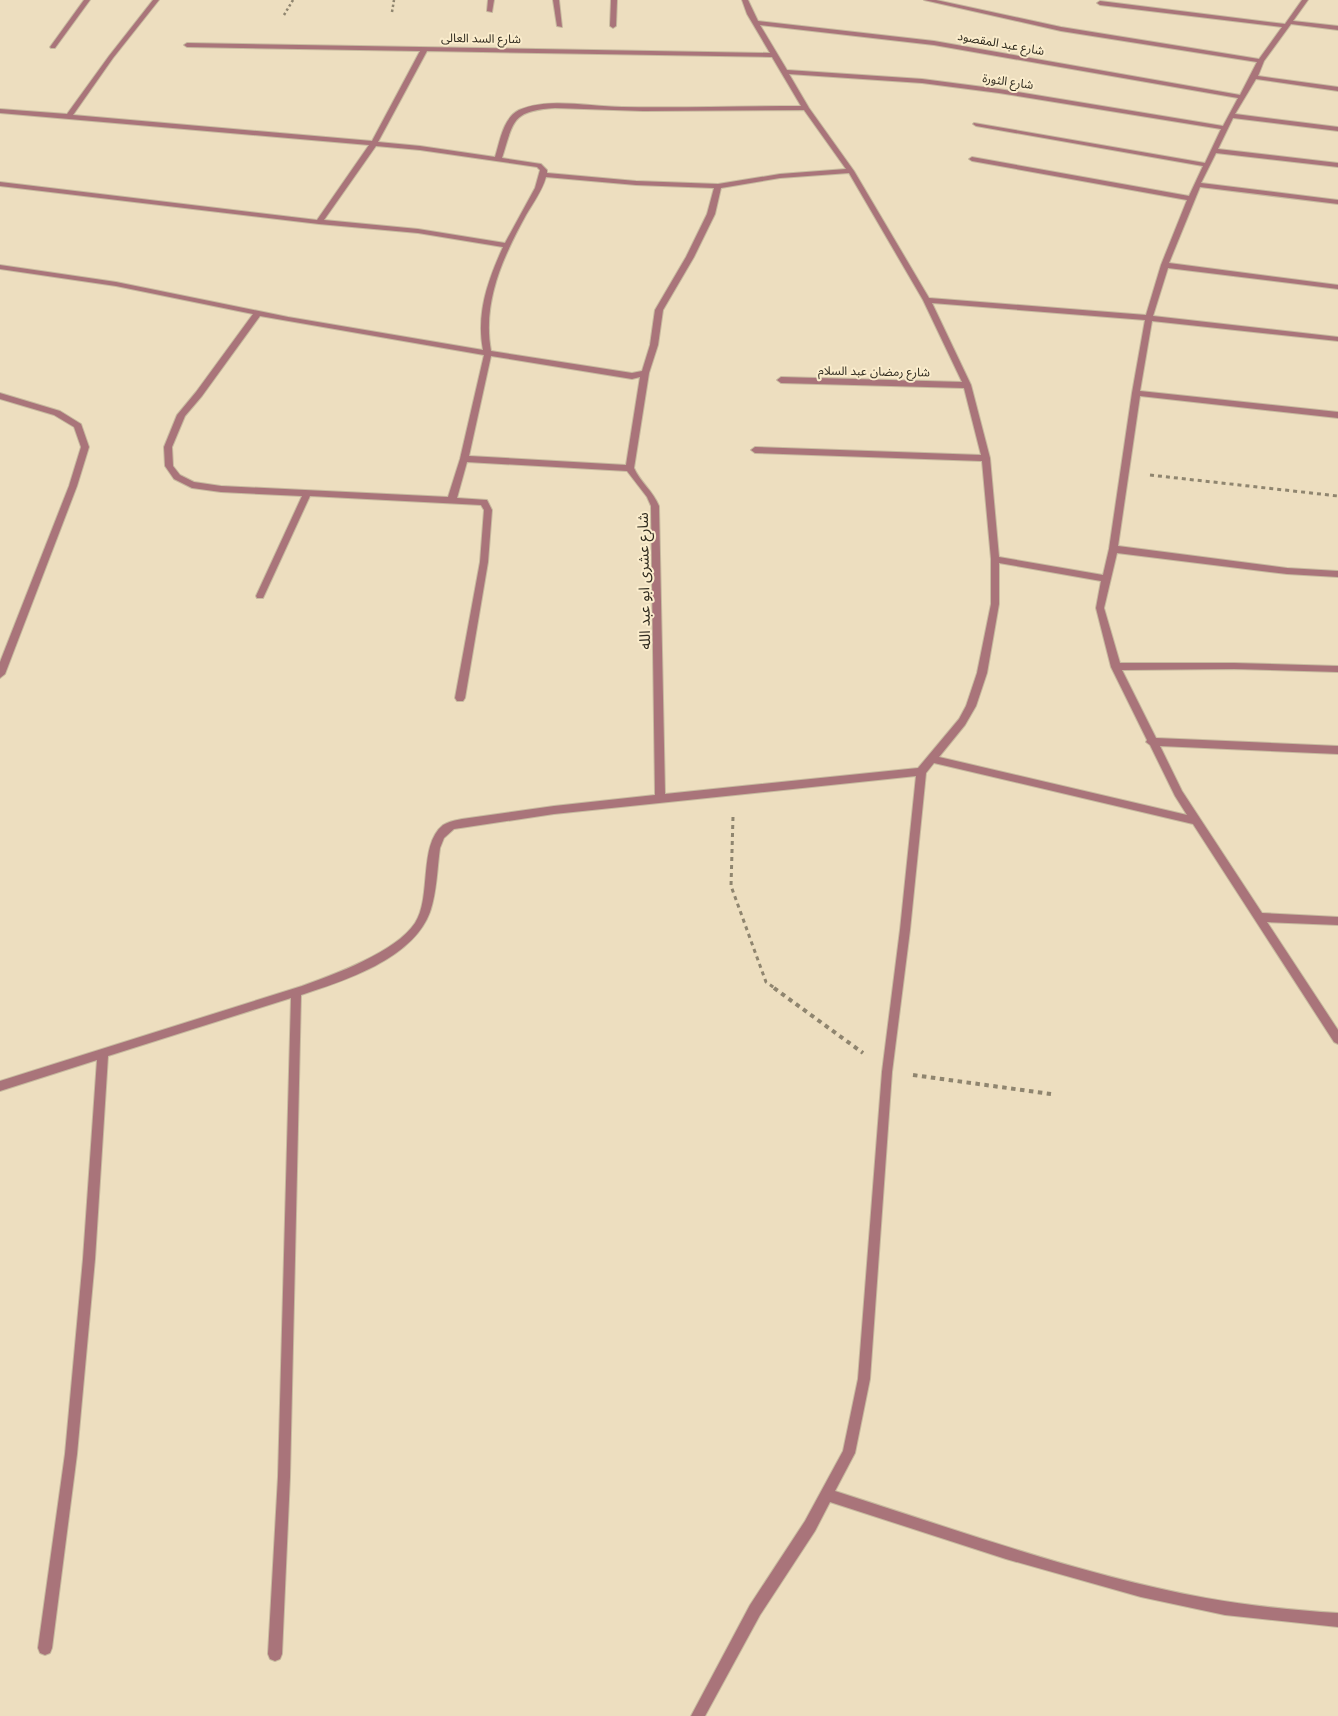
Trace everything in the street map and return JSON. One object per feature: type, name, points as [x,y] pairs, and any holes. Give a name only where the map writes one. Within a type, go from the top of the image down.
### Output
[{"type":"street","points":[[53,47],[87,0]]},
{"type":"street","points":[[69,116],[111,57],[156,0]]},
{"type":"street","points":[[490,11],[491,0]]},
{"type":"street","points":[[556,0],[560,26]]},
{"type":"street","points":[[613,26],[614,0]]},
{"type":"street","points":[[698,1716],[755,1610],[810,1526],[849,1452],[864,1379],[887,1072],[905,930],[921,772],[962,722],[972,706],[982,673],[995,604],[994,558],[986,458],[966,385],[927,300],[851,171],[806,108],[755,23],[745,0]]},
{"type":"street","points":[[927,0],[1061,29],[1261,60]]},
{"type":"street","points":[[1305,0],[1261,60],[1254,77],[1231,116],[1197,185],[1165,265],[1149,318],[1113,549],[1100,608],[1116,667],[1151,742],[1178,793],[1338,1039]]},
{"type":"street","points":[[1100,3],[1338,28]]},
{"type":"street","name":"شارع عبد المقصود","points":[[755,23],[934,43],[1242,97]]},
{"type":"street","name":"شارع السد العالى","points":[[187,45],[775,55]]},
{"type":"street","points":[[319,222],[373,145],[425,48]]},
{"type":"street","name":"شارع الثورة","points":[[786,72],[922,81],[1110,108],[1225,128]]},
{"type":"street","points":[[1254,77],[1338,89]]},
{"type":"street","points":[[498,159],[511,121],[519,112],[532,109],[549,107],[620,109],[806,108]]},
{"type":"street","points":[[0,111],[231,130],[373,145],[534,163],[544,170],[507,245],[490,292],[484,321],[483,338],[488,353],[464,459],[452,499]]},
{"type":"street","points":[[1231,116],[1338,129]]},
{"type":"street","points":[[976,124],[1206,165]]},
{"type":"street","points":[[1215,151],[1338,165]]},
{"type":"street","points":[[972,159],[1192,199]]},
{"type":"street","points":[[543,175],[636,183],[718,186],[780,176],[851,171]]},
{"type":"street","points":[[0,184],[418,232],[507,245]]},
{"type":"street","points":[[1197,185],[1338,202]]},
{"type":"street","points":[[464,459],[630,468],[645,373],[654,345],[659,310],[690,257],[711,214],[718,186]]},
{"type":"street","points":[[1165,265],[1338,287]]},
{"type":"street","points":[[0,267],[116,284],[258,313],[617,375],[632,376],[645,373]]},
{"type":"street","points":[[927,300],[1149,318],[1338,339]]},
{"type":"street","points":[[258,313],[199,394],[181,415],[168,447],[168,466],[177,477],[192,485],[221,489],[484,502],[488,510],[484,562],[460,698]]},
{"type":"street","name":"شارع رمضان عبد السلام","points":[[781,380],[966,385]]},
{"type":"street","points":[[1136,393],[1338,415]]},
{"type":"street","points":[[0,396],[57,413],[78,426],[85,447],[73,486],[0,674]]},
{"type":"street","points":[[755,450],[986,458]]},
{"type":"street","name":"شارع عشرى ابو عبد الله","points":[[630,468],[632,474],[652,497],[655,506],[660,799]]},
{"type":"street","points":[[260,596],[308,494]]},
{"type":"street","points":[[1113,549],[1287,571],[1338,574]]},
{"type":"street","points":[[994,558],[1106,579]]},
{"type":"street","points":[[1116,667],[1234,666],[1338,669]]},
{"type":"street","points":[[1151,742],[1338,750]]},
{"type":"street","points":[[931,759],[1196,821]]},
{"type":"street","points":[[0,1086],[242,1008],[296,993],[358,969],[411,936],[421,924],[426,910],[438,839],[447,828],[504,816],[734,790],[921,772]]},
{"type":"street","points":[[1258,917],[1338,921]]},
{"type":"street","points":[[275,1654],[284,1476],[296,993]]},
{"type":"street","points":[[44,1648],[71,1454],[89,1259],[103,1053]]},
{"type":"street","points":[[827,1495],[1067,1571],[1180,1599],[1275,1616],[1338,1620]]},
{"type":"path","points":[[284,15],[292,0]]},
{"type":"path","points":[[392,12],[394,0]]},
{"type":"path","points":[[1125,472],[1338,496]]},
{"type":"path","points":[[734,790],[732,886],[766,982],[887,1072],[1051,1094]]}]
